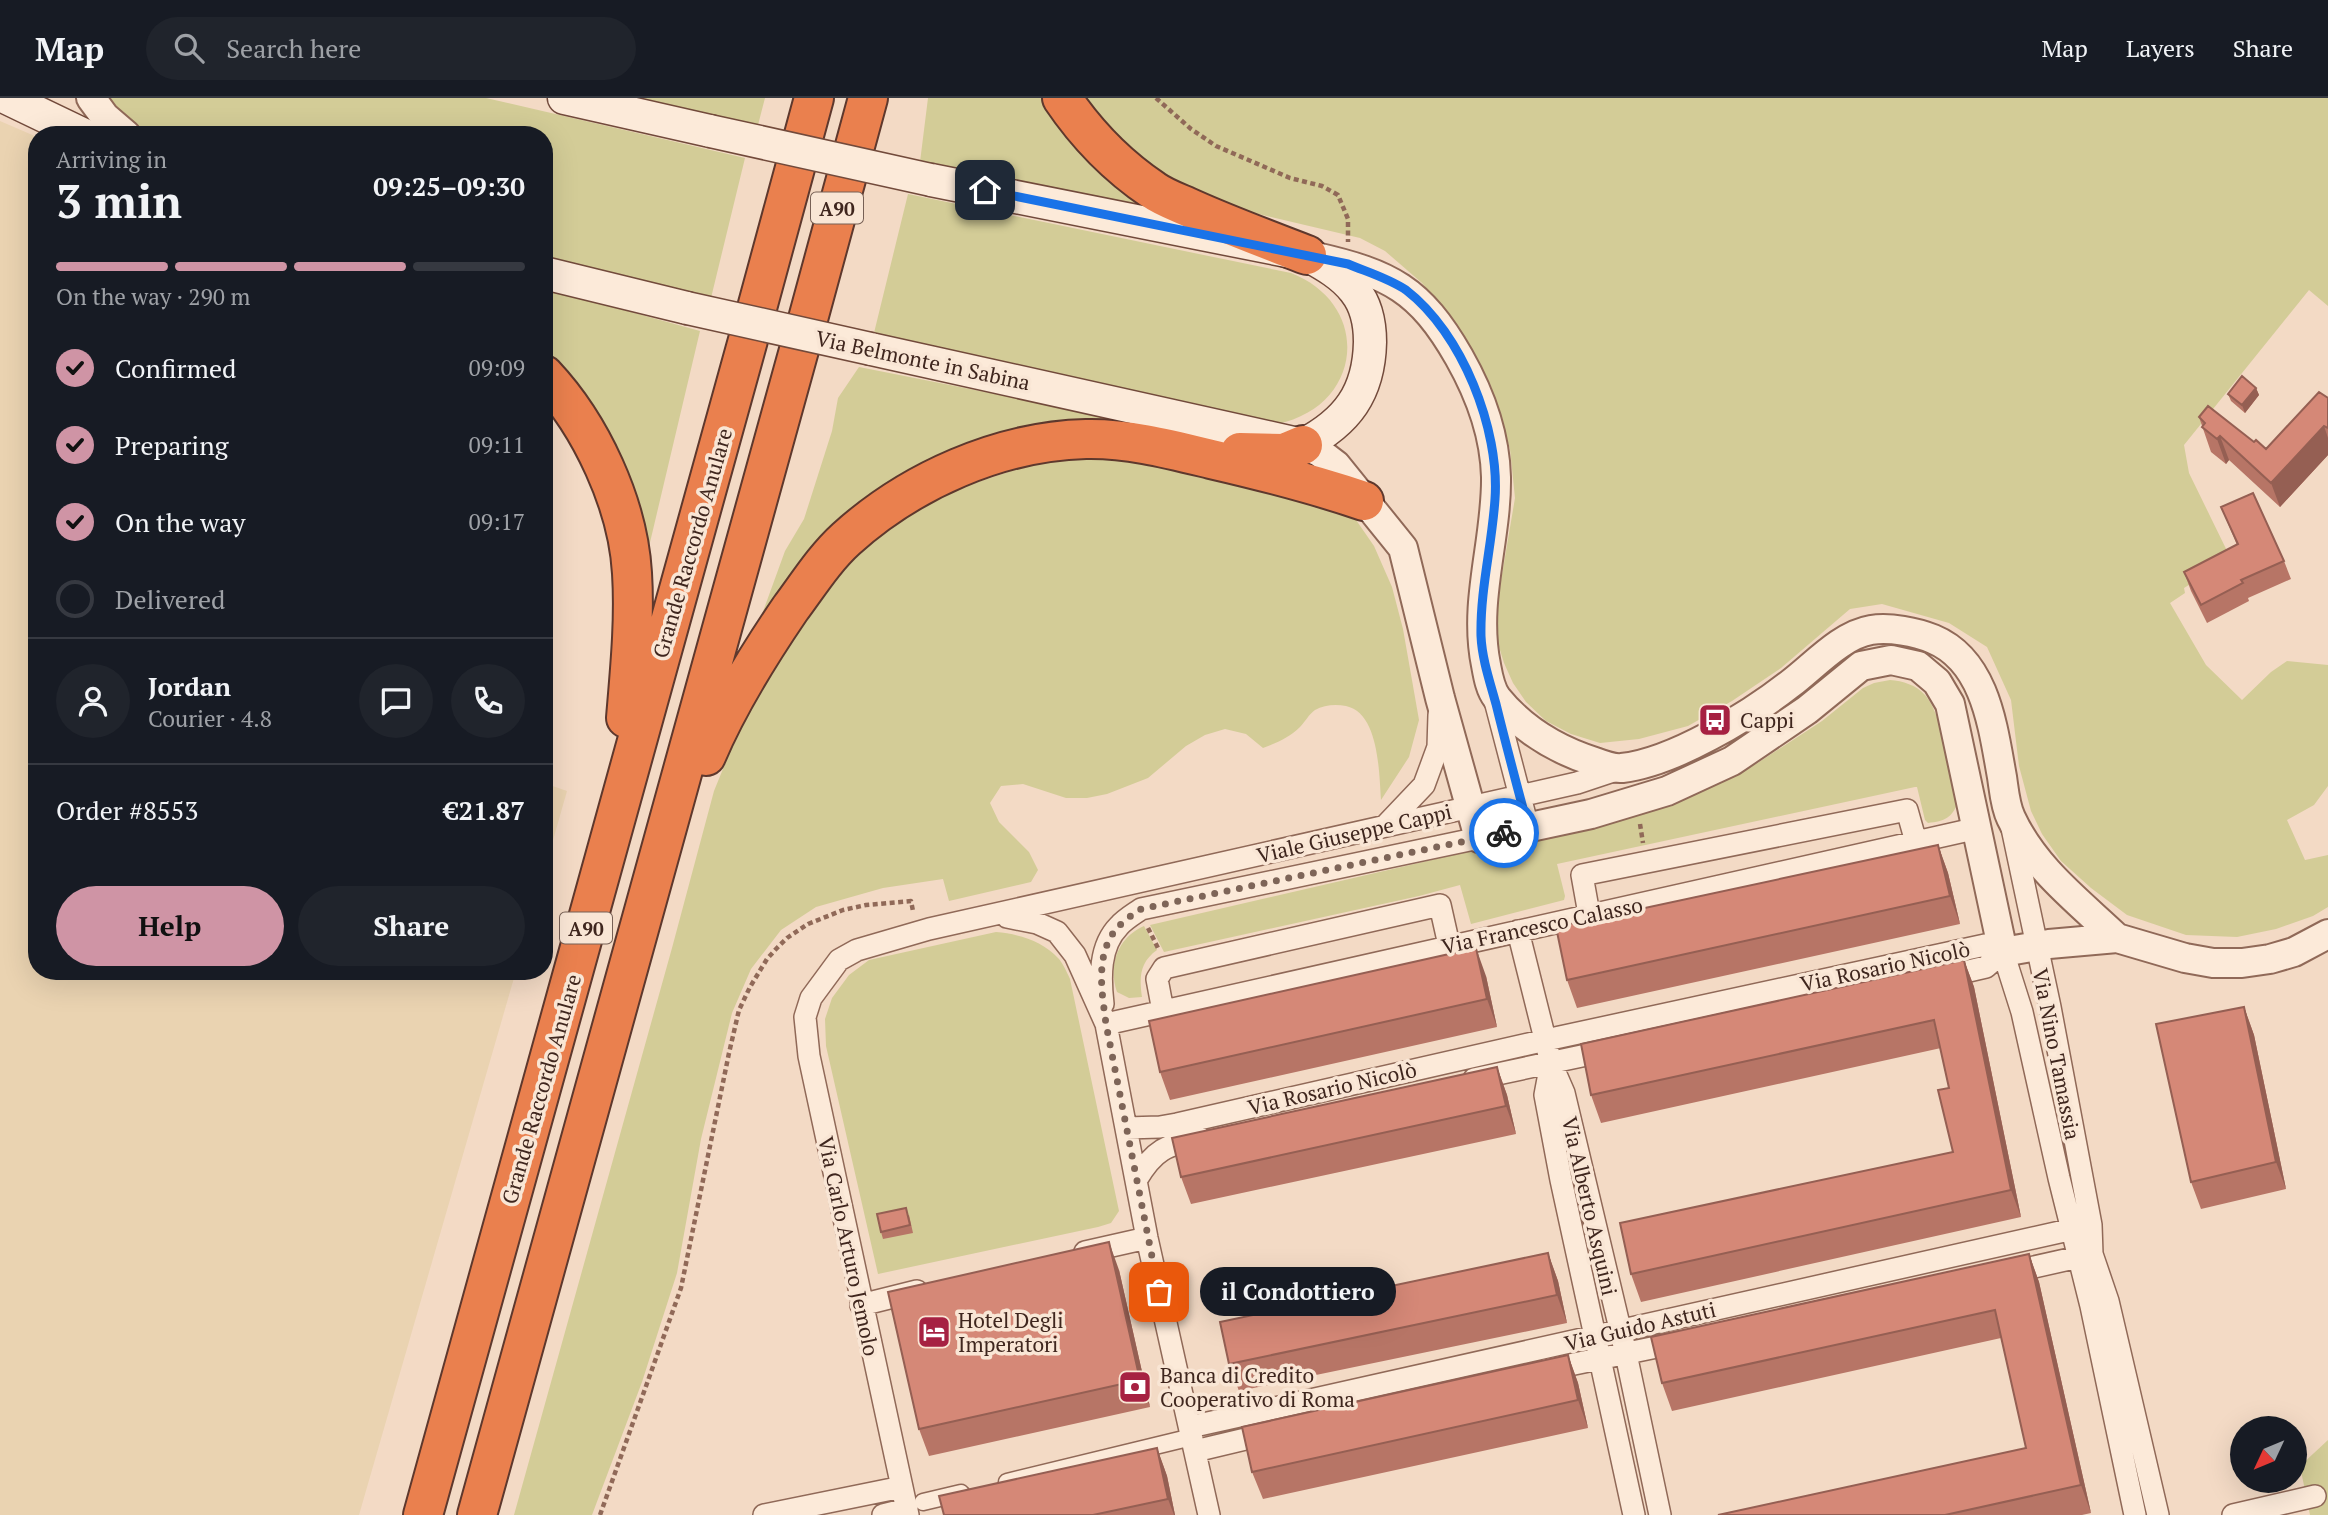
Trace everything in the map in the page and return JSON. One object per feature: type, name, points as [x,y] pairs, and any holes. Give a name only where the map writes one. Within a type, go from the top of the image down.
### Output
[{"type":"highway","name":"Grande Raccordo Anulare","points":[[423,1515],[814,98]]},
{"type":"highway","name":"A90","points":[[477,1515],[868,98]]},
{"type":"highway","points":[[1062,98],[1098,145],[1155,192],[1223,223],[1307,255]]},
{"type":"highway","points":[[553,386],[577,416],[601,460],[621,516],[629,551],[633,607],[619,807]]},
{"type":"highway","points":[[654,877],[710,745],[744,681],[816,574],[838,548],[870,519],[911,492],[949,472],[982,460],[1036,444],[1087,439],[1164,448],[1298,480],[1364,501]]},
{"type":"highway","points":[[1164,448],[1284,453],[1303,445]]},
{"type":"main road","points":[[7,98],[65,126]]},
{"type":"main road","points":[[564,98],[931,180],[1307,255],[1343,278],[1362,301],[1368,320],[1369,355],[1367,373],[1352,406],[1321,435],[1303,445]]},
{"type":"main road","name":"Via Belmonte in Sabina","points":[[553,274],[687,308],[1303,445]]},
{"type":"street","points":[[91,98],[116,126]]},
{"type":"street","points":[[1307,255],[1348,264],[1394,282],[1414,297],[1450,343],[1479,398],[1494,449],[1496,475],[1482,602],[1481,639],[1528,827]]},
{"type":"street","name":"Via Belmonte in Sabina","points":[[1303,445],[1328,458],[1403,548],[1440,698],[1438,747],[1424,785],[1386,825]]},
{"type":"street","name":"Viale Giuseppe Cappi","points":[[823,979],[839,960],[857,950],[929,929],[1577,782],[1666,757],[1733,722],[1788,686],[1838,645],[1870,630],[1906,631]]},
{"type":"street","name":"Via Nino Tamassia","points":[[1906,631],[1934,639],[1956,653],[1979,684],[1988,709],[2035,946],[2050,1007],[2091,1306],[2135,1515]]},
{"type":"street","name":"Viale Giuseppe Cappi","points":[[1106,1024],[1101,983],[1105,948],[1118,927],[1141,909],[1591,814],[1667,791],[1732,761],[1807,710],[1861,666],[1891,660],[1918,666]]},
{"type":"street","name":"Via Nino Tamassia","points":[[1918,666],[1937,682],[1950,704],[2003,951],[2081,1227]]},
{"type":"street","points":[[1493,694],[1525,726],[1546,741],[1573,755],[1619,769]]},
{"type":"street","points":[[1440,698],[1479,838]]},
{"type":"street","points":[[1589,914],[1582,875],[1907,810],[1916,842]]},
{"type":"street","points":[[2009,816],[2032,853],[2054,881],[2117,937],[2185,958],[2213,963],[2242,963],[2294,952],[2328,934]]},
{"type":"street","name":"Via Francesco Calasso","points":[[1106,1024],[1978,828]]},
{"type":"street","points":[[1163,1011],[1157,979],[1164,968],[1440,905],[1449,945]]},
{"type":"street","points":[[998,915],[1037,923],[1057,932],[1075,955],[1106,1024],[1147,1238],[1209,1515]]},
{"type":"street","name":"Via Alberto Asquini","points":[[1518,931],[1551,1063],[1564,1093],[1626,1354],[1660,1515]]},
{"type":"street","points":[[2003,951],[2117,937]]},
{"type":"street","name":"Via Rosario Nicolò","points":[[1126,1128],[1177,1124],[1546,1040],[1984,945],[2003,951],[1986,968],[1920,982]]},
{"type":"street","name":"Via Carlo Arturo Jemolo","points":[[823,979],[811,998],[805,1017],[807,1045],[902,1487],[913,1509]]},
{"type":"street","points":[[1455,1083],[1633,1045]]},
{"type":"street","name":"Via Alberto Asquini","points":[[1551,1063],[1545,1095],[1634,1515]]},
{"type":"street","name":"Via Rosario Nicolò","points":[[1137,1179],[1148,1160],[1182,1141],[1318,1112]]},
{"type":"street","name":"Via Guido Astuti","points":[[1192,1438],[1596,1336],[2081,1227]]},
{"type":"street","points":[[1061,1257],[1147,1238]]},
{"type":"street","points":[[1983,1278],[2085,1255]]},
{"type":"street","name":"Via Nino Tamassia","points":[[2085,1255],[2108,1301],[2158,1515]]},
{"type":"street","points":[[861,1304],[941,1286]]},
{"type":"street","name":"Via Guido Astuti","points":[[1523,1376],[1600,1357],[1699,1338]]},
{"type":"street","points":[[883,1515],[913,1509],[982,1488],[1192,1438],[1285,1430]]},
{"type":"street","points":[[764,1515],[902,1487]]},
{"type":"street","points":[[2232,1515],[2315,1496]]},
{"type":"path","points":[[1156,98],[1191,129],[1216,146],[1290,178],[1322,186],[1338,195],[1348,219],[1348,264]]},
{"type":"path","points":[[600,1515],[681,1288],[729,1053],[740,1010],[750,988],[766,959],[787,938],[824,916],[866,905],[903,901],[911,901],[914,914],[925,912]]},
{"type":"path","points":[[1145,923],[1160,952]]},
{"type":"shaded area","points":[[98,98],[486,98],[745,158],[711,298],[553,259],[553,126],[134,126],[123,122]]},
{"type":"shaded area","points":[[637,98],[765,98],[758,125]]},
{"type":"shaded area","points":[[928,98],[1042,98],[1064,131],[1180,217],[920,162]]},
{"type":"shaded area","points":[[1075,98],[2328,98],[2328,306],[2309,290],[2184,445],[2189,473],[2231,559],[2184,588],[2185,593],[2170,603],[2206,665],[2242,700],[2271,672],[2287,661],[2328,665],[2328,786],[2314,805],[2287,820],[2305,860],[2328,855],[2328,907],[2313,916],[2276,929],[2237,937],[2186,935],[2127,915],[2061,861],[2042,834],[2031,811],[2019,766],[2011,700],[1987,647],[1949,623],[1882,604],[1850,609],[1781,668],[1688,726],[1639,739],[1600,743],[1571,734],[1546,721],[1526,702],[1513,683],[1496,637],[1496,610],[1515,498],[1510,449],[1491,386],[1461,331],[1422,283],[1385,251],[1360,238],[1203,201],[1147,168]]},
{"type":"shaded area","points":[[0,121],[28,133],[28,980],[513,980],[359,1515],[0,1515]]},
{"type":"shaded area","points":[[908,194],[1291,273],[1317,288],[1336,308],[1345,330],[1347,354],[1341,377],[1327,398],[1306,414],[1277,424],[873,337]]},
{"type":"shaded area","points":[[553,290],[700,331],[643,572],[553,380]]},
{"type":"shaded area","points":[[859,367],[1107,416],[1109,423],[995,444],[767,623],[761,617],[785,551],[804,519],[832,431],[838,398]]},
{"type":"shaded area","points":[[1086,454],[1124,456],[1287,488],[1354,517],[1374,546],[1392,587],[1403,629],[1419,720],[1409,757],[1381,800],[1378,760],[1371,731],[1357,711],[1334,705],[1315,710],[1292,734],[1263,748],[1246,734],[1225,729],[1205,735],[1186,746],[1148,778],[1107,794],[1066,798],[1023,784],[1001,786],[990,803],[999,822],[1029,852],[1038,870],[1031,882],[949,901],[943,879],[883,888],[816,907],[781,930],[751,969],[732,1013],[701,1139],[677,1273],[642,1382],[592,1515],[514,1515],[714,791],[753,695],[787,635],[851,558],[900,517],[969,485],[1038,462]]},
{"type":"shaded area","points":[[1890,680],[1900,681],[1918,689],[1931,704],[1936,716],[1958,802],[1953,812],[1943,820],[1928,823],[1925,820],[1915,787],[1557,864],[1564,900],[1471,924],[1460,885],[1164,952],[1150,925],[1631,814],[1722,782],[1756,764],[1822,721],[1863,688]]},
{"type":"shaded area","points":[[553,786],[567,791],[553,840]]},
{"type":"shaded area","points":[[1144,926],[1157,950],[1147,960],[1142,971],[1142,997],[1129,998],[1117,992],[1114,963],[1121,945]]},
{"type":"shaded area","points":[[996,932],[1022,937],[1046,947],[1059,959],[1069,976],[1119,1211],[1111,1223],[1098,1227],[878,1274],[826,1046],[825,1019],[832,998],[849,975],[869,960]]},
{"type":"shaded area","points":[[2328,1440],[2328,1515],[2310,1515],[2306,1493],[2307,1460]]},
{"type":"building","points":[[2242,376],[2256,388],[2242,405],[2228,394]]},
{"type":"building","points":[[2319,392],[2328,398],[2328,428],[2324,426],[2271,483],[2220,436],[2217,439],[2202,427],[2205,423],[2199,417],[2208,406],[2266,449]]},
{"type":"building","points":[[2253,493],[2284,561],[2241,580],[2243,583],[2201,605],[2184,572],[2238,544],[2221,507]]},
{"type":"building","points":[[1938,845],[1950,896],[1567,980],[1556,927]]},
{"type":"building","points":[[1476,948],[1487,999],[1160,1072],[1149,1021]]},
{"type":"building","points":[[1964,960],[2011,1190],[1631,1274],[1620,1223],[1953,1152],[1938,1090],[1949,1088],[1934,1020],[1591,1095],[1581,1044]]},
{"type":"building","points":[[2244,1007],[2276,1162],[2191,1182],[2156,1024]]},
{"type":"building","points":[[1497,1067],[1506,1106],[1181,1177],[1172,1138]]},
{"type":"building","points":[[906,1208],[910,1225],[881,1232],[877,1214]]},
{"type":"building","points":[[1109,1242],[1140,1380],[919,1429],[888,1292]]},
{"type":"building","points":[[1548,1253],[1557,1295],[1229,1364],[1220,1322]]},
{"type":"building","points":[[2029,1254],[2081,1485],[1945,1515],[1718,1515],[2026,1448],[1995,1310],[1662,1383],[1651,1337]]},
{"type":"building","points":[[1568,1355],[1578,1400],[1252,1472],[1242,1427]]},
{"type":"building","points":[[1157,1448],[1168,1499],[1093,1515],[944,1515],[939,1496]]},
{"type":"way so far","points":[[1159,1292],[1106,1024],[1101,983],[1105,948],[1118,927],[1141,909],[1504,833]]},
{"type":"place","name":"Cappi","points":[[1715,720]]},
{"type":"place","name":"il Condottiero","points":[[1159,1292]]},
{"type":"place","name":"Hotel Degli Imperatori","points":[[934,1332]]},
{"type":"place","name":"Banca di Credito Cooperativo di Roma","points":[[1135,1387]]},
{"type":"route","points":[[985,190],[1348,264],[1394,282],[1414,297],[1430,315],[1468,373],[1479,398],[1494,449],[1495,500],[1482,602],[1481,639],[1486,669],[1528,827],[1504,833]]}]
